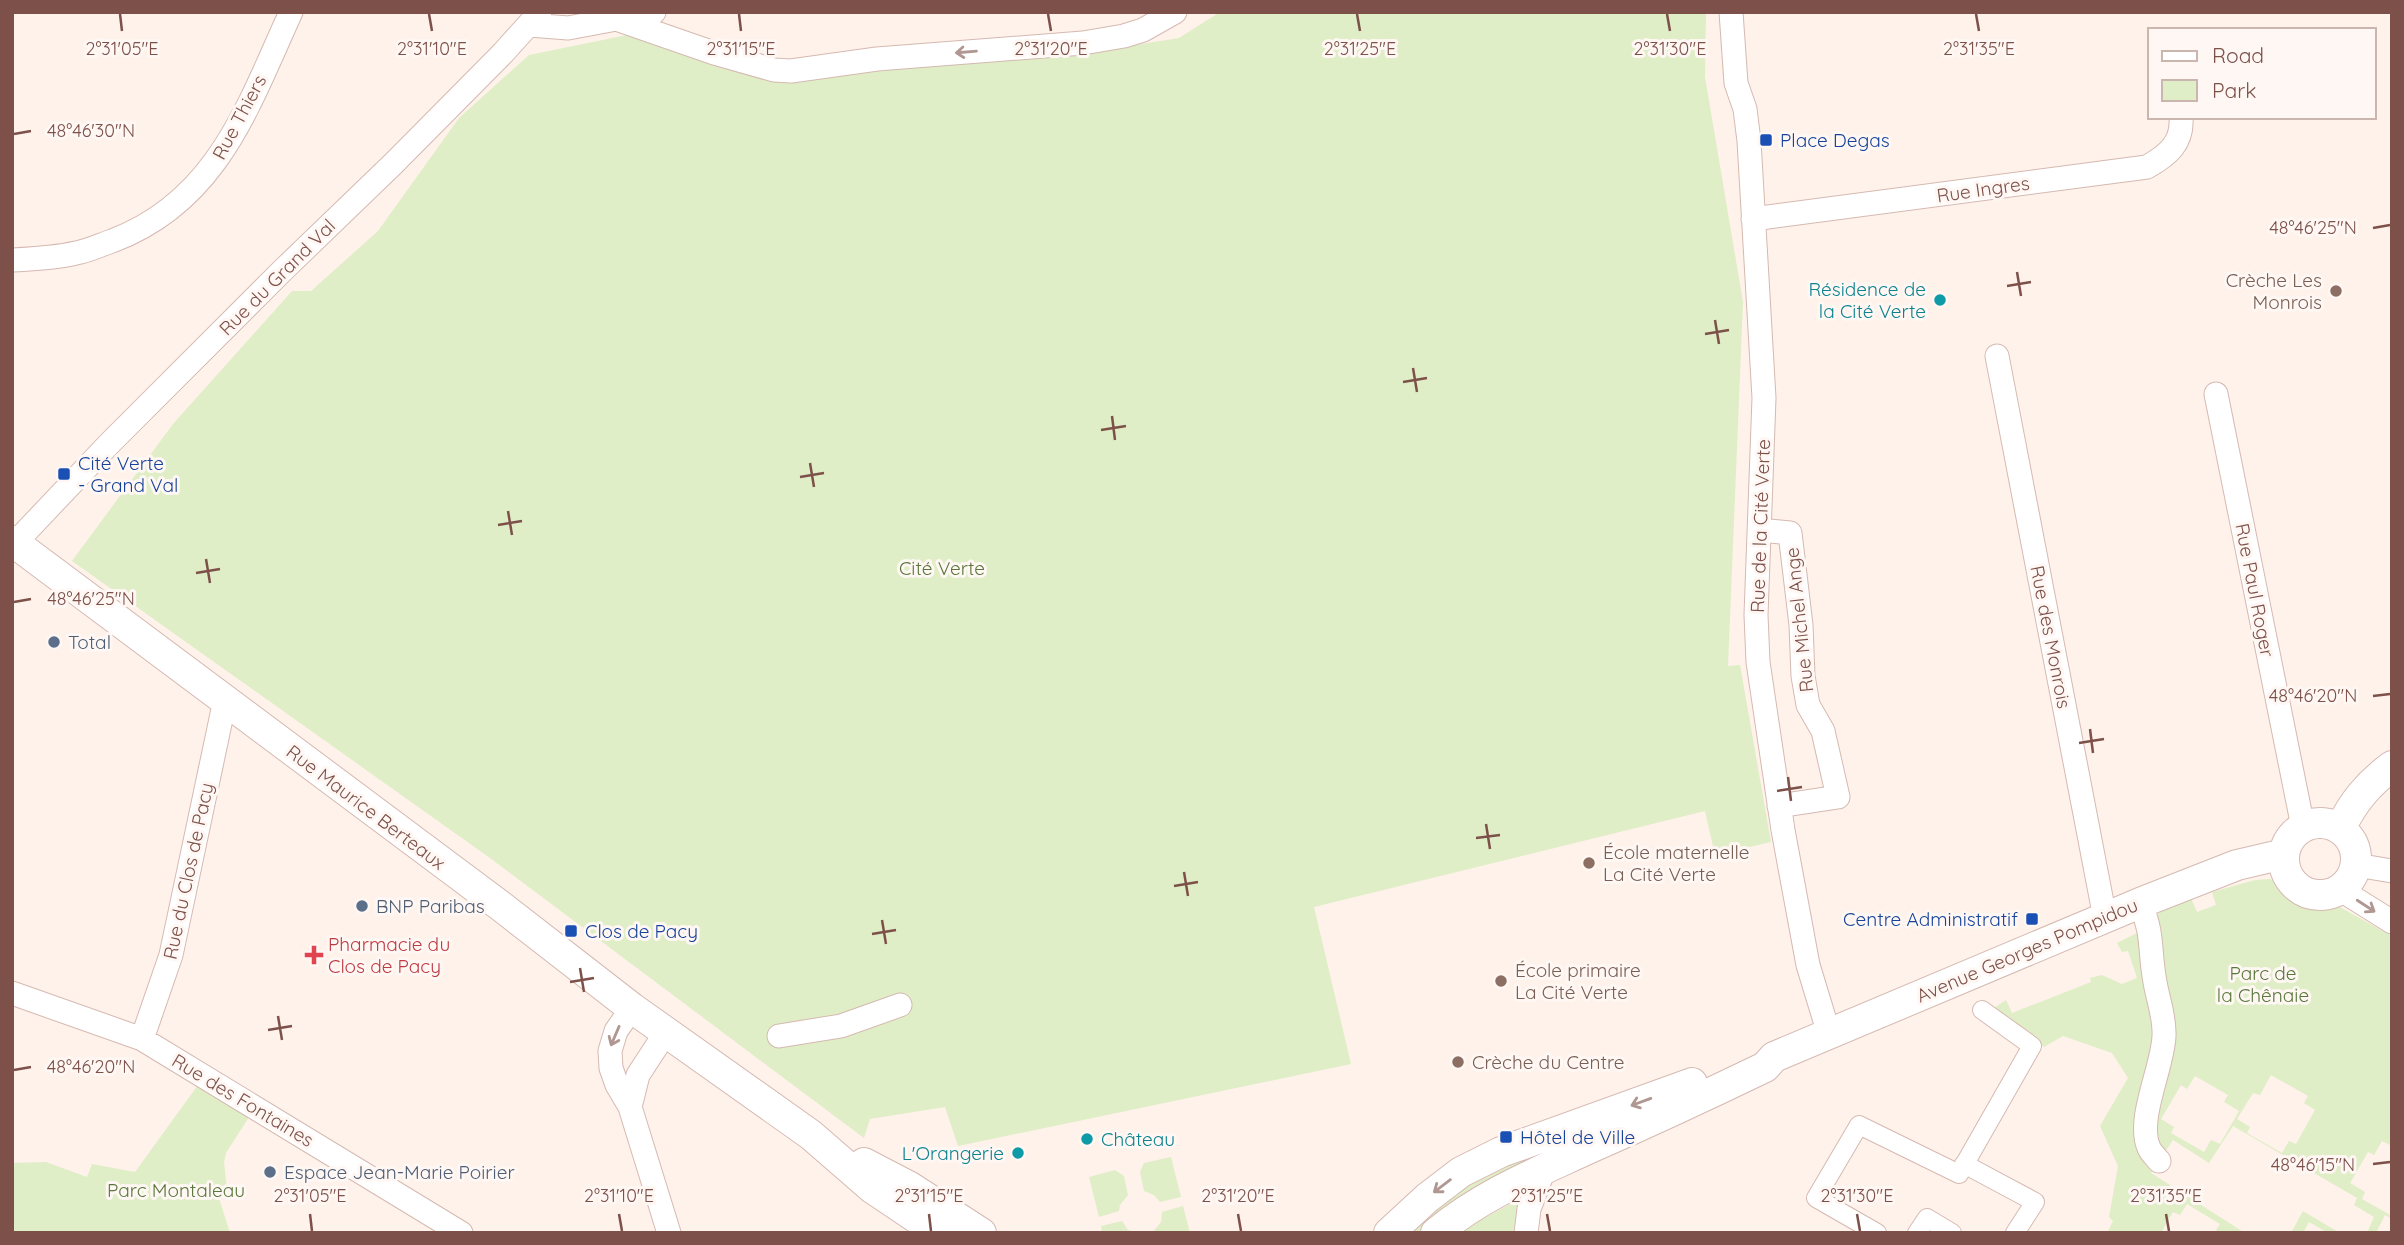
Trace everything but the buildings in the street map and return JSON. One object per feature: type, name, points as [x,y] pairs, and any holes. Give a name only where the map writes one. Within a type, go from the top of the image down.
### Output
[{"type":"street","name":"Rue Thiers","points":[[12,260],[78,253],[138,231],[180,201],[216,163],[240,123],[291,12]]},
{"type":"street","points":[[535,19],[568,27],[654,12]]},
{"type":"street","points":[[616,19],[727,57],[774,70],[791,71],[877,59],[1083,43],[1143,30],[1175,12]]},
{"type":"street","name":"Rue de la Cité Verte","points":[[1731,12],[1736,83],[1745,109],[1749,141],[1764,388],[1756,615],[1758,662],[1779,806],[1808,965],[1829,1034]]},
{"type":"street","name":"Rue du Grand Val","points":[[14,542],[535,19]]},
{"type":"street","name":"Rue Ingres","points":[[1753,219],[2147,167],[2165,157],[2182,133],[2181,119]]},
{"type":"street","name":"Rue des Monrois","points":[[1997,356],[2105,918]]},
{"type":"street","name":"Rue Paul Roger","points":[[2216,394],[2303,827]]},
{"type":"street","name":"Rue Michel Ange","points":[[1760,530],[1790,533],[1808,705],[1823,731],[1838,797],[1779,806]]},
{"type":"street","name":"Rue Maurice Berteaux","points":[[14,542],[632,1008],[811,1136]]},
{"type":"street","name":"Rue du Clos de Pacy","points":[[142,1039],[171,956],[225,700]]},
{"type":"street","points":[[2340,829],[2356,799],[2371,781],[2392,766]]},
{"type":"street","points":[[2348,877],[2354,845],[2340,829],[2322,823],[2303,827],[2287,844],[2284,866],[2288,878],[2306,893],[2330,894],[2348,877],[2392,871]]},
{"type":"street","name":"Avenue Georges Pompidou","points":[[1436,1233],[1459,1214],[1487,1197],[1545,1167],[1681,1108],[1765,1067],[1774,1057],[2140,903],[2237,865],[2284,854]]},
{"type":"street","points":[[2348,877],[2392,922]]},
{"type":"street","points":[[2140,903],[2152,940],[2152,969],[2164,1021],[2163,1048],[2146,1128],[2149,1149],[2159,1161]]},
{"type":"street","name":"Rue des Fontaines","points":[[12,993],[142,1039],[461,1233]]},
{"type":"street","points":[[779,1036],[841,1026],[900,1005]]},
{"type":"street","points":[[632,1008],[616,1031],[610,1051],[611,1068],[630,1107],[668,1233]]},
{"type":"street","points":[[1877,1233],[1816,1198],[1859,1125],[1959,1174],[2032,1046],[1982,1010]]},
{"type":"street","points":[[630,1107],[638,1075],[666,1032]]},
{"type":"street","name":"Avenue Georges Pompidou","points":[[1389,1233],[1427,1198],[1461,1172],[1501,1152],[1762,1055],[1774,1057]]},
{"type":"street","points":[[811,1136],[872,1188],[939,1233]]},
{"type":"street","points":[[811,1136],[910,1187],[981,1233]]},
{"type":"street","points":[[1964,1164],[2035,1202],[2015,1233]]},
{"type":"street","points":[[1526,1233],[1530,1209],[1545,1167]]},
{"type":"street","points":[[1917,1233],[1927,1218],[1952,1233]]},
{"type":"green space","name":"Cité Verte","points":[[1220,12],[1706,12],[1705,77],[1743,302],[1728,666],[1740,665],[1771,842],[1715,855],[1705,811],[1314,907],[1351,1064],[958,1146],[945,1107],[870,1119],[864,1138],[490,858],[72,561],[173,424],[292,291],[311,291],[378,231],[459,118],[529,55],[632,34],[784,76],[1103,50],[1179,38]]},
{"type":"green space","name":"Parc de la Chênaie","points":[[2270,879],[2306,903],[2336,905],[2392,936],[2392,1146],[2382,1141],[2374,1155],[2368,1152],[2350,1183],[2365,1192],[2362,1199],[2392,1216],[2392,1219],[2385,1215],[2376,1233],[2367,1233],[2374,1217],[2354,1205],[2357,1198],[2233,1126],[2209,1163],[2173,1140],[2151,1173],[2245,1233],[2221,1233],[2216,1230],[2220,1224],[2187,1204],[2180,1215],[2173,1212],[2161,1233],[2107,1233],[2113,1221],[2109,1217],[2118,1166],[2100,1126],[2128,1078],[2112,1053],[2063,1036],[2044,1047],[2029,1031],[1991,1010],[2006,1000],[2012,1013],[2091,982],[2090,978],[2102,975],[2122,984],[2137,978],[2128,951],[2122,952],[2117,943],[2137,933],[2168,905],[2191,898],[2197,912],[2216,905],[2212,892],[2255,880]],"holes":[[[2271,1075],[2308,1096],[2304,1103],[2315,1110],[2296,1144],[2289,1141],[2282,1153],[2247,1133],[2250,1127],[2237,1119],[2253,1093],[2260,1095]],[[2195,1076],[2228,1095],[2224,1102],[2239,1111],[2220,1144],[2211,1140],[2204,1152],[2171,1133],[2174,1127],[2161,1119],[2181,1085],[2187,1089]]]},
{"type":"green space","name":"Parc Montaleau","points":[[198,1085],[249,1117],[226,1153],[224,1162],[227,1190],[218,1195],[230,1233],[12,1233],[12,1163],[46,1162],[87,1177],[92,1164],[135,1172]]},
{"type":"green space","points":[[1544,1141],[1550,1158],[1422,1233],[1408,1233],[1461,1188]]},
{"type":"green space","points":[[1171,1157],[1181,1197],[1160,1202],[1154,1195],[1144,1191],[1140,1172],[1144,1163]]},
{"type":"green space","points":[[1115,1170],[1124,1176],[1128,1195],[1119,1211],[1099,1217],[1089,1177]]},
{"type":"green space","points":[[1519,1199],[1513,1233],[1463,1233],[1472,1225]]},
{"type":"green space","points":[[1183,1206],[1190,1233],[1152,1233],[1161,1222],[1162,1212]]},
{"type":"green space","points":[[2303,1211],[2340,1233],[2328,1233],[2309,1222],[2303,1233],[2291,1233]]},
{"type":"green space","points":[[1122,1221],[1128,1230],[1139,1233],[1102,1233],[1101,1226]]},
{"type":"place","name":"Place Degas","points":[[1766,140]]},
{"type":"place","name":"Crèche Les Monrois","points":[[2336,291]]},
{"type":"place","name":"Résidence de la Cité Verte","points":[[1940,300]]},
{"type":"place","name":"Cité Verte - Grand Val","points":[[64,474]]},
{"type":"place","name":"Total","points":[[54,642]]},
{"type":"place","name":"École maternelle La Cité Verte","points":[[1589,863]]},
{"type":"place","name":"BNP Paribas","points":[[362,906]]},
{"type":"place","name":"Centre Administratif","points":[[2032,919]]},
{"type":"place","name":"Clos de Pacy","points":[[571,931]]},
{"type":"place","name":"Pharmacie du Clos de Pacy","points":[[314,955]]},
{"type":"place","name":"École primaire La Cité Verte","points":[[1501,981]]},
{"type":"place","name":"Crèche du Centre","points":[[1458,1062]]},
{"type":"place","name":"Hôtel de Ville","points":[[1506,1137]]},
{"type":"place","name":"Château","points":[[1087,1139]]},
{"type":"place","name":"L'Orangerie","points":[[1018,1153]]},
{"type":"place","name":"Espace Jean-Marie Poirier","points":[[270,1172]]}]
